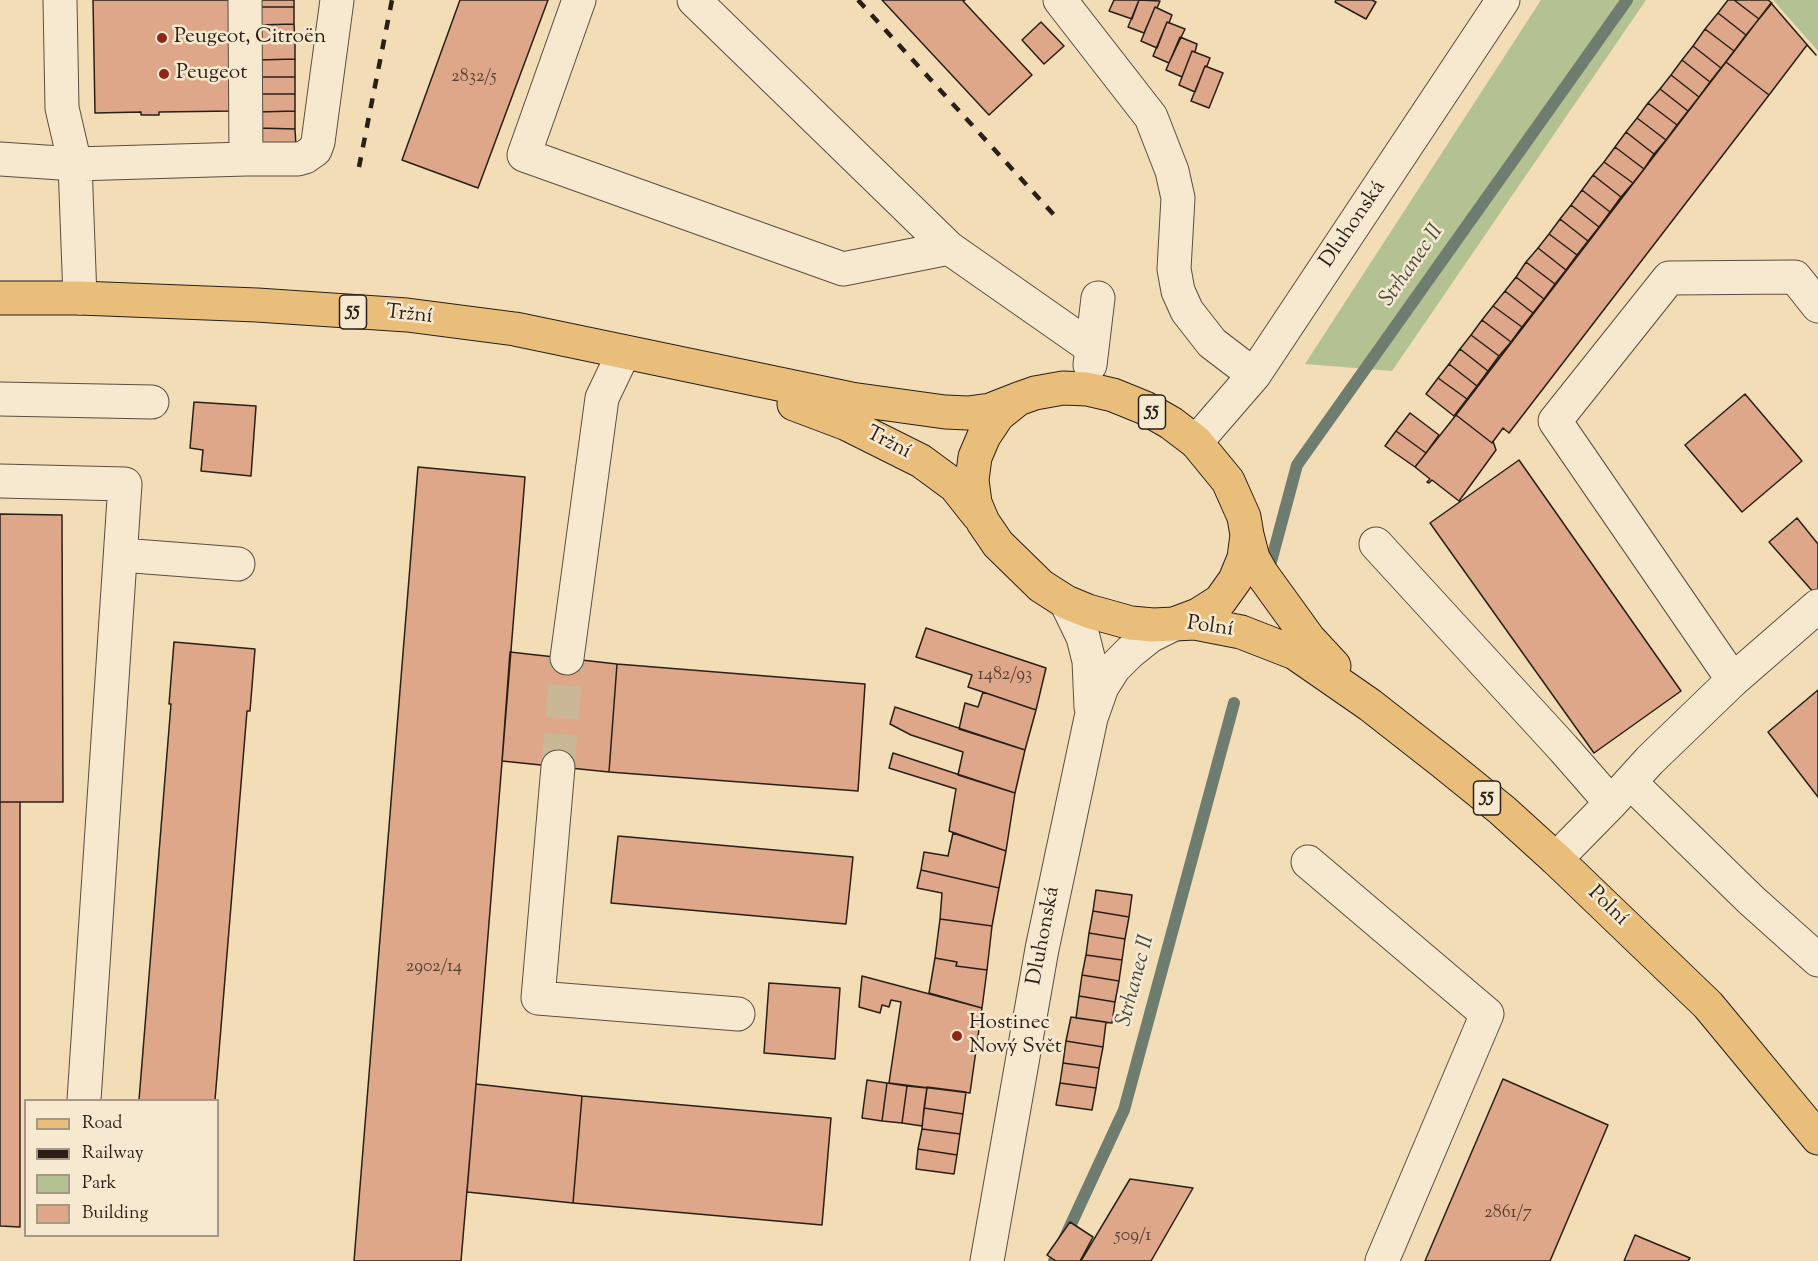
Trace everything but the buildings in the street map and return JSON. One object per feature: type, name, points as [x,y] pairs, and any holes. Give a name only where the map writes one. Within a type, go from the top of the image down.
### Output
[{"type":"main road","name":"Tržní","points":[[0,298],[80,298],[257,305],[406,315],[515,329],[850,399],[968,413],[990,410],[1018,399]]},
{"type":"main road","name":"Tržní","points":[[706,369],[847,424],[921,461],[955,486],[983,522]]},
{"type":"main road","name":"Dluhonská","points":[[1050,389],[1087,389],[1113,395],[1145,408],[1171,423],[1196,442],[1228,481],[1244,517],[1247,535],[1244,558],[1235,580],[1220,601],[1198,615],[1174,624],[1131,623],[1108,619],[1066,602],[1041,586],[1020,568],[998,544],[983,522],[975,502],[972,480],[975,457],[984,436],[998,415],[1018,399],[1050,389]]},
{"type":"main road","name":"Polní","points":[[1247,535],[1253,558],[1276,594],[1309,639],[1370,705]]},
{"type":"main road","name":"Polní","points":[[1174,624],[1195,623],[1241,632],[1295,653],[1370,705],[1502,810],[1708,1005],[1818,1137]]},
{"type":"street","points":[[60,0],[62,108],[75,164],[80,298]]},
{"type":"street","points":[[244,0],[246,159]]},
{"type":"street","points":[[0,159],[75,164],[305,157],[315,150],[318,142],[336,0]]},
{"type":"street","points":[[579,0],[524,155],[843,269],[948,248]]},
{"type":"street","points":[[694,0],[948,248],[1092,348]]},
{"type":"street","points":[[1060,0],[1151,117],[1172,171],[1178,198],[1174,269],[1178,291],[1186,311],[1212,343],[1254,375]]},
{"type":"street","name":"Dluhonská","points":[[1196,442],[1254,375],[1503,0]]},
{"type":"street","points":[[1732,680],[1555,421],[1669,278],[1795,277],[1818,306]]},
{"type":"street","points":[[1087,389],[1098,298]]},
{"type":"street","points":[[567,658],[602,398],[624,351]]},
{"type":"street","points":[[0,399],[152,402]]},
{"type":"street","points":[[0,481],[126,484],[84,1099]]},
{"type":"street","points":[[1376,544],[1563,748],[1751,900],[1818,960]]},
{"type":"street","points":[[120,555],[238,564]]},
{"type":"street","name":"Dluhonská","points":[[1066,602],[1083,637],[1089,661],[1090,718]]},
{"type":"street","points":[[1556,859],[1732,680],[1818,606]]},
{"type":"street","name":"Dluhonská","points":[[987,1261],[1042,949],[1090,718],[1102,687],[1114,668],[1150,636],[1174,624]]},
{"type":"street","points":[[558,767],[538,998],[738,1014]]},
{"type":"street","points":[[1308,862],[1486,1014],[1382,1261]]},
{"type":"green space","points":[[1541,0],[1646,0],[1392,371],[1305,364]]},
{"type":"green space","points":[[1773,0],[1818,0],[1818,51]]},
{"type":"waterway","name":"Strhanec II","points":[[1268,573],[1297,465],[1627,0]]},
{"type":"waterway","name":"Strhanec II","points":[[1054,1261],[1124,1110],[1234,703]]},
{"type":"tunnel","points":[[558,767],[567,658]]},
{"type":"railway","points":[[359,167],[392,0]]},
{"type":"railway","points":[[858,0],[1055,216]]},
{"type":"place","name":"Peugeot, Citroën","points":[[162,38]]},
{"type":"place","name":"Peugeot","points":[[164,74]]},
{"type":"place","name":"Hostinec Nový Svět","points":[[957,1036]]}]
